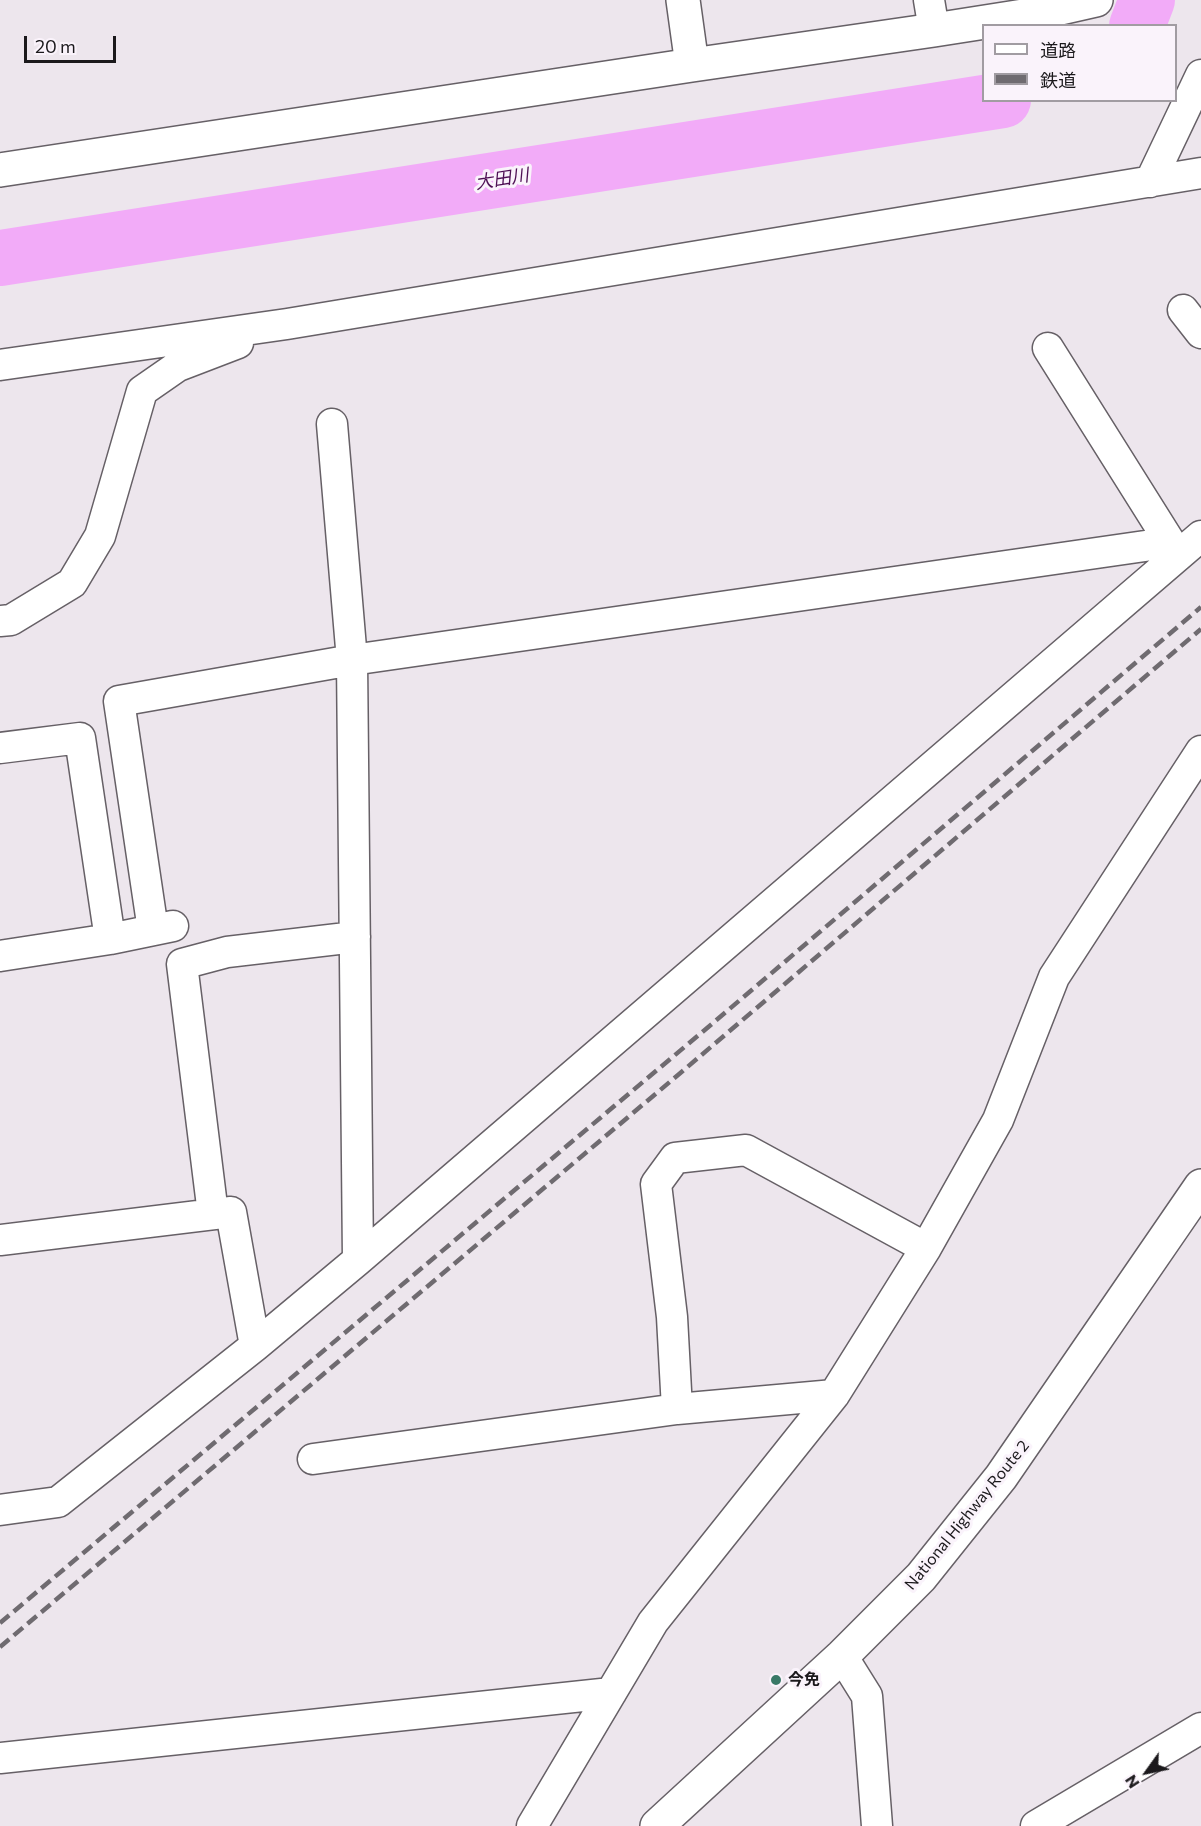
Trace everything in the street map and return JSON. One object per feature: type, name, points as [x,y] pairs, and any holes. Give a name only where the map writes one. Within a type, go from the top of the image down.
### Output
[{"type":"main road","points":[[682,0],[692,65]]},
{"type":"main road","points":[[0,170],[692,65],[932,15],[1085,3]]},
{"type":"main road","name":"National Highway Route 2","points":[[657,1826],[842,1656],[921,1577],[1001,1477],[1201,1185]]},
{"type":"street","points":[[1150,182],[1201,75]]},
{"type":"street","points":[[0,365],[287,324],[1201,173]]},
{"type":"street","points":[[1183,310],[1201,333]]},
{"type":"street","points":[[0,621],[11,620],[72,583],[100,536],[142,391],[178,366],[287,324]]},
{"type":"street","points":[[1048,348],[1178,555]]},
{"type":"street","points":[[332,424],[352,660],[358,1260]]},
{"type":"street","points":[[0,1510],[58,1502],[255,1346],[1201,536]]},
{"type":"street","points":[[0,956],[110,939],[163,928],[119,701],[352,660],[1152,545],[1178,555]]},
{"type":"street","points":[[0,748],[80,738],[110,939]]},
{"type":"street","points":[[532,1826],[653,1622],[834,1395],[926,1248],[998,1120],[1054,976],[1201,750]]},
{"type":"street","points":[[213,1214],[182,964],[227,952],[355,937]]},
{"type":"street","points":[[677,1409],[672,1317],[656,1184],[675,1158],[746,1150],[926,1248]]},
{"type":"street","points":[[0,1240],[231,1212],[255,1346]]},
{"type":"street","points":[[313,1460],[677,1409],[834,1395]]},
{"type":"street","points":[[842,1656],[867,1696],[877,1826]]},
{"type":"street","points":[[0,1758],[612,1693]]},
{"type":"street","points":[[1036,1826],[1201,1728]]},
{"type":"waterway","name":"大田川","points":[[1138,24],[1147,0]]},
{"type":"waterway","name":"大田川","points":[[0,258],[990,102]]},
{"type":"railway","points":[[0,1623],[713,1023],[1201,607]]},
{"type":"railway","points":[[0,1647],[678,1075],[1201,629]]},
{"type":"place","name":"今免","points":[[776,1680]]}]
